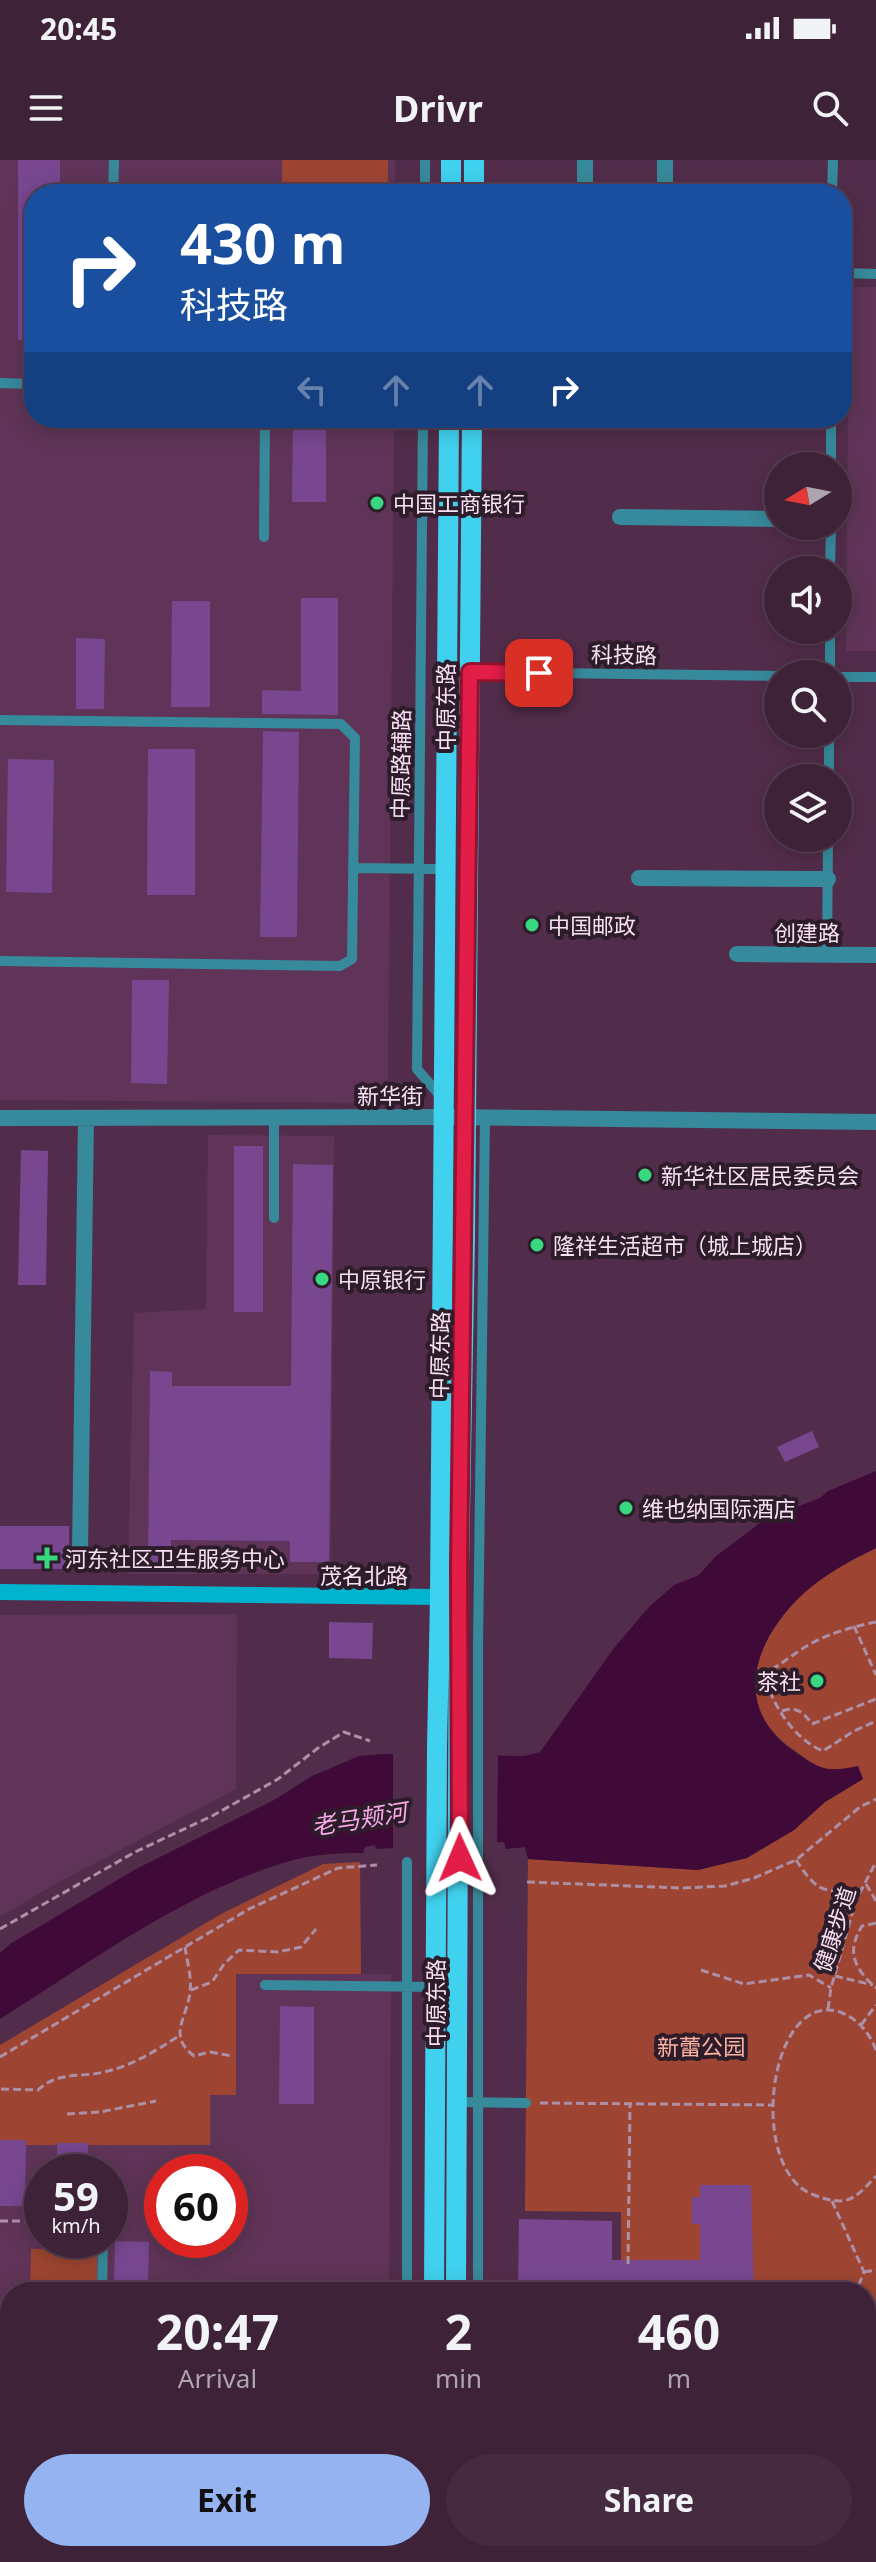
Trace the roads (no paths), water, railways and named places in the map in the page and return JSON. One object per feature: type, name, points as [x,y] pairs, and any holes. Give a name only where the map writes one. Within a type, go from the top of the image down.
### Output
[{"type":"main road","points":[[451,160],[451,184]]},
{"type":"main road","points":[[474,160],[474,184]]},
{"type":"main road","name":"中原东路","points":[[434,2282],[449,428]]},
{"type":"main road","name":"中原东路","points":[[457,2282],[468,2102],[475,1118],[470,672],[472,428]]},
{"type":"street","points":[[585,160],[585,184]]},
{"type":"street","points":[[665,160],[665,184]]},
{"type":"street","points":[[620,517],[764,519]]},
{"type":"street","points":[[639,878],[828,879]]},
{"type":"street","name":"创建路","points":[[737,954],[876,955]]},
{"type":"street","name":"新华街","points":[[0,1118],[274,1117],[444,1109],[475,1118],[876,1122]]},
{"type":"street","points":[[80,1551],[86,1118]]},
{"type":"street","name":"茂名北路","points":[[0,1592],[440,1597]]},
{"type":"lane","points":[[113,184],[114,160]]},
{"type":"lane","points":[[425,160],[425,184]]},
{"type":"lane","points":[[832,184],[833,160]]},
{"type":"lane","points":[[852,273],[876,274]]},
{"type":"lane","points":[[0,383],[24,384]]},
{"type":"lane","points":[[264,537],[265,428]]},
{"type":"lane","name":"中原路辅路","points":[[423,428],[417,1069],[444,1109]]},
{"type":"lane","points":[[831,428],[831,452]]},
{"type":"lane","name":"科技路","points":[[470,672],[764,676]]},
{"type":"lane","points":[[852,677],[876,677]]},
{"type":"lane","points":[[0,720],[341,724],[355,738],[352,959],[340,966],[0,961]]},
{"type":"lane","points":[[827,954],[828,852]]},
{"type":"lane","points":[[353,868],[446,869]]},
{"type":"lane","points":[[274,1117],[274,1218]]},
{"type":"lane","points":[[407,1862],[407,2282]]},
{"type":"lane","points":[[265,1985],[437,1987]]},
{"type":"lane","points":[[477,2282],[468,2102],[526,2103]]},
{"type":"lane","points":[[102,2282],[103,2258]]},
{"type":"water","name":"老马颊河","points":[[876,1471],[876,1548],[820,1580],[787,1610],[763,1650],[757,1671],[756,1691],[761,1712],[772,1731],[791,1749],[816,1765],[829,1769],[858,1766],[863,1779],[825,1802],[794,1830],[747,1858],[698,1870],[528,1859],[525,1847],[506,1849],[504,1842],[376,1849],[375,1845],[365,1847],[363,1853],[326,1854],[299,1859],[251,1874],[177,1909],[0,2019],[0,1953],[10,1944],[136,1869],[274,1800],[312,1776],[359,1756],[524,1756],[540,1752],[614,1648],[649,1607],[674,1585],[699,1575],[715,1557],[781,1507],[799,1506]]},
{"type":"place","name":"中国工商银行","points":[[377,503]]},
{"type":"place","name":"中国邮政","points":[[532,925]]},
{"type":"place","name":"新华社区居民委员会","points":[[645,1175]]},
{"type":"place","name":"隆祥生活超市（城上城店）","points":[[537,1245]]},
{"type":"place","name":"中原银行","points":[[322,1279]]},
{"type":"place","name":"维也纳国际酒店","points":[[626,1508]]},
{"type":"place","name":"河东社区卫生服务中心","points":[[47,1558]]},
{"type":"place","name":"茶社","points":[[817,1681]]},
{"type":"park label","name":"新蕾公园","points":[[701,2046]]}]
